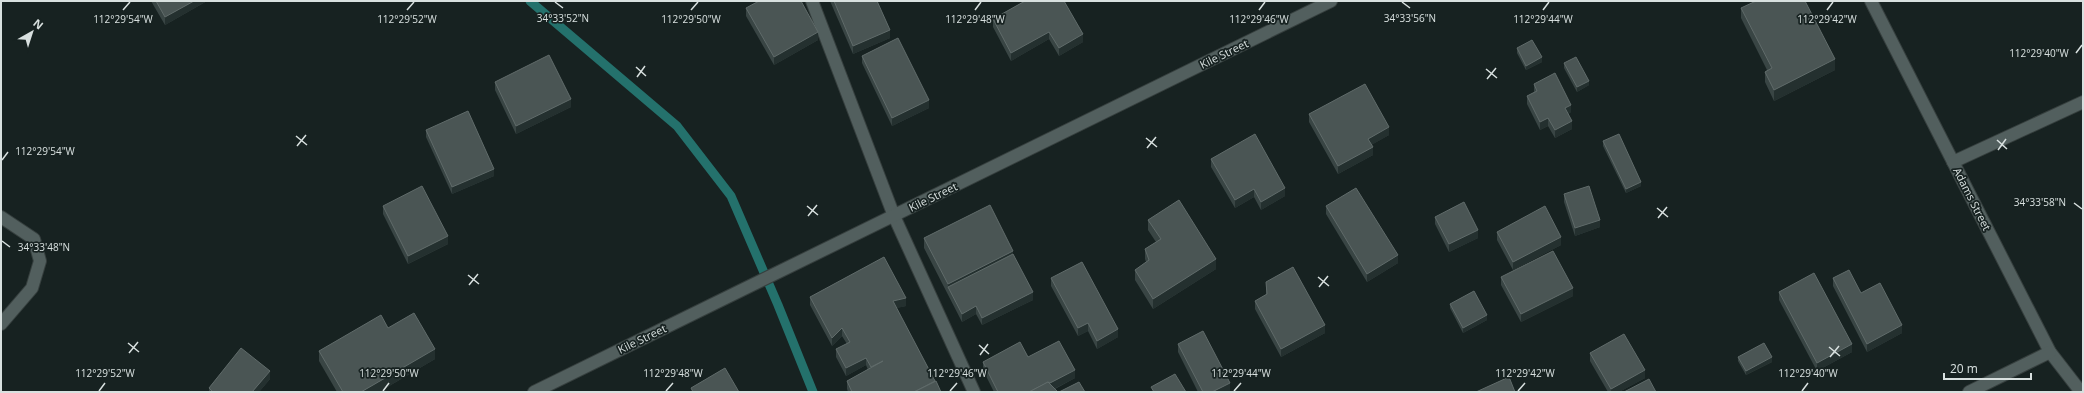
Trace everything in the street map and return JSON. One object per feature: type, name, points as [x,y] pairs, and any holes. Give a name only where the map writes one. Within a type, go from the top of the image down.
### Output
[{"type":"street","points":[[812,1],[894,216],[974,392]]},
{"type":"street","name":"Kile Street","points":[[534,392],[1331,1]]},
{"type":"street","name":"Adams Street","points":[[1871,1],[2050,352],[2081,392]]},
{"type":"street","points":[[1953,162],[2083,102]]},
{"type":"street","points":[[1,217],[34,239],[40,261],[32,288],[3,322]]},
{"type":"street","points":[[1969,392],[2050,352]]},
{"type":"building","points":[[156,1],[194,1],[165,17]]},
{"type":"building","points":[[759,1],[801,1],[818,32],[774,57],[746,8]]},
{"type":"building","points":[[834,1],[877,1],[890,30],[853,46]]},
{"type":"building","points":[[1025,1],[1064,1],[1083,34],[1059,48],[1049,32],[1011,53],[993,19]]},
{"type":"building","points":[[1756,1],[1805,1],[1835,59],[1774,90],[1765,72],[1772,68],[1741,8]]},
{"type":"building","points":[[898,38],[929,100],[892,118],[862,56]]},
{"type":"building","points":[[1532,40],[1542,57],[1526,66],[1517,48]]},
{"type":"building","points":[[549,55],[571,99],[516,126],[495,82]]},
{"type":"building","points":[[1576,57],[1589,81],[1577,87],[1564,63]]},
{"type":"building","points":[[1555,73],[1571,105],[1565,108],[1572,121],[1555,130],[1548,118],[1540,122],[1527,96],[1537,91],[1534,84]]},
{"type":"building","points":[[1365,84],[1389,127],[1368,139],[1373,147],[1338,166],[1309,114]]},
{"type":"building","points":[[468,111],[494,169],[452,187],[426,130]]},
{"type":"building","points":[[1255,134],[1285,188],[1261,202],[1254,189],[1235,200],[1211,159]]},
{"type":"building","points":[[1619,134],[1641,182],[1626,189],[1603,141]]},
{"type":"building","points":[[422,186],[448,236],[408,256],[383,206]]},
{"type":"building","points":[[1589,186],[1600,220],[1575,228],[1564,194]]},
{"type":"building","points":[[1356,188],[1398,255],[1367,274],[1326,206]]},
{"type":"building","points":[[1179,200],[1216,259],[1153,299],[1135,270],[1149,260],[1145,249],[1161,239],[1148,220]]},
{"type":"building","points":[[1464,202],[1478,230],[1449,244],[1435,217]]},
{"type":"building","points":[[990,205],[1013,251],[948,284],[924,238]]},
{"type":"building","points":[[1545,206],[1561,237],[1513,262],[1497,232]]},
{"type":"building","points":[[1553,251],[1573,288],[1521,314],[1501,277]]},
{"type":"building","points":[[1013,254],[1033,292],[982,318],[976,306],[962,314],[948,287]]},
{"type":"building","points":[[884,257],[906,298],[893,301],[935,381],[914,392],[852,392],[847,381],[883,361],[871,367],[866,358],[846,368],[836,349],[850,342],[842,328],[832,338],[810,297]]},
{"type":"building","points":[[1082,262],[1118,329],[1097,341],[1088,323],[1078,328],[1051,278]]},
{"type":"building","points":[[1293,267],[1325,325],[1281,349],[1255,301],[1267,294],[1266,282]]},
{"type":"building","points":[[1849,270],[1861,293],[1880,283],[1902,325],[1867,344],[1833,278]]},
{"type":"building","points":[[1814,273],[1852,344],[1817,363],[1779,292]]},
{"type":"building","points":[[1474,291],[1487,315],[1463,328],[1450,304]]},
{"type":"building","points":[[414,313],[435,349],[361,392],[343,392],[319,351],[381,315],[388,328]]},
{"type":"building","points":[[1203,331],[1230,383],[1212,392],[1203,392],[1178,344]]},
{"type":"building","points":[[1624,334],[1645,370],[1611,389],[1590,353]]},
{"type":"building","points":[[1059,341],[1075,370],[1029,392],[998,392],[983,362],[1020,342],[1028,357]]},
{"type":"building","points":[[1764,343],[1772,357],[1746,371],[1738,357]]},
{"type":"building","points":[[241,348],[270,371],[252,392],[213,392],[209,388]]},
{"type":"building","points":[[725,368],[739,392],[693,392],[691,388]]},
{"type":"building","points":[[1175,374],[1186,392],[1154,392],[1151,387]]},
{"type":"building","points":[[1509,377],[1515,392],[1476,392]]},
{"type":"building","points":[[1649,379],[1656,392],[1624,392]]},
{"type":"building","points":[[936,381],[941,392],[914,392]]},
{"type":"building","points":[[1048,382],[1058,392],[1029,392]]},
{"type":"building","points":[[1079,382],[1085,392],[1059,392]]},
{"type":"waterway","points":[[530,1],[677,126],[731,196],[778,305],[813,392]]}]
